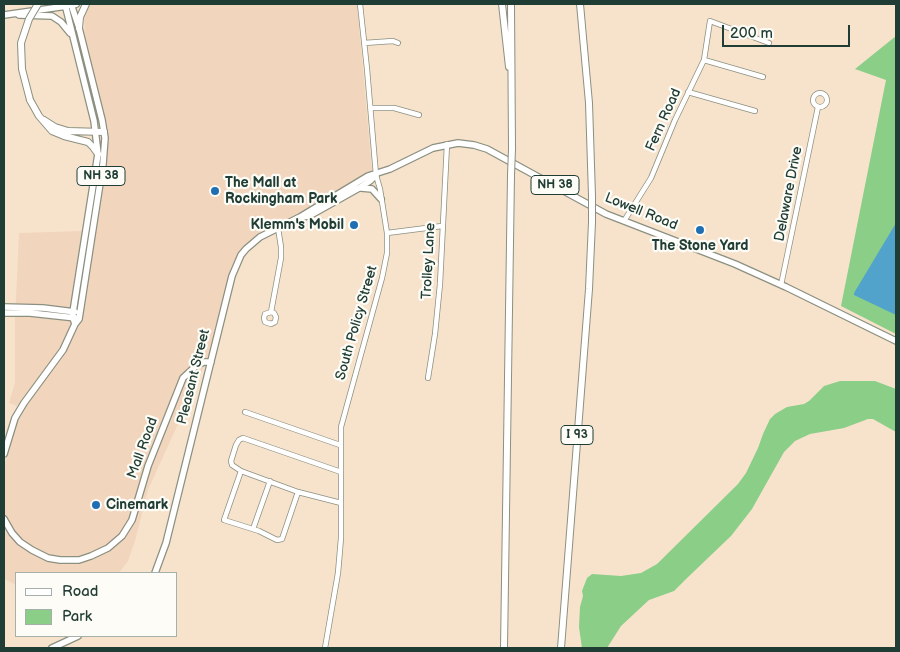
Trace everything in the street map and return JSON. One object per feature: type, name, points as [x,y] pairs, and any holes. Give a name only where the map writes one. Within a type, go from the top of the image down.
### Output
[{"type":"highway","points":[[38,4],[28,19],[21,43],[22,69],[30,100],[39,116],[52,131],[88,142],[98,154]]},
{"type":"highway","points":[[79,28],[80,17],[86,4]]},
{"type":"highway","points":[[502,4],[512,98]]},
{"type":"highway","points":[[504,648],[512,149],[511,4]]},
{"type":"highway","name":"I 93","points":[[562,648],[592,222],[589,103],[580,4]]},
{"type":"highway","points":[[39,116],[55,127],[68,131],[104,132]]},
{"type":"main road","name":"NH 38","points":[[4,454],[15,418],[30,394],[63,350],[76,317],[103,164],[105,150],[104,132],[79,28],[70,4]]},
{"type":"main road","name":"NH 38","points":[[70,4],[72,37],[96,132],[98,154],[76,317]]},
{"type":"main road","points":[[4,15],[70,4]]},
{"type":"main road","points":[[15,14],[22,16],[52,16],[61,22],[72,37]]},
{"type":"main road","name":"Lowell Road","points":[[376,175],[433,148],[447,144],[467,144],[487,149],[597,209],[717,256],[781,285],[896,342]]},
{"type":"main road","name":"Pleasant Street","points":[[300,217],[308,216],[359,188],[376,175]]},
{"type":"main road","name":"Pleasant Street","points":[[155,572],[166,544],[237,262],[253,242],[300,217],[368,176],[376,175]]},
{"type":"main road","points":[[359,188],[372,189],[381,199]]},
{"type":"main road","points":[[4,307],[43,308],[76,317]]},
{"type":"main road","points":[[4,313],[76,317]]},
{"type":"main road","name":"Mall Road","points":[[4,518],[12,533],[20,542],[48,558],[79,560],[108,548],[122,536],[132,520],[148,466],[184,378],[198,365],[204,362],[211,362]]},
{"type":"main road","points":[[52,648],[76,637]]},
{"type":"street","name":"South Policy Street","points":[[324,648],[339,566],[342,538],[340,445],[342,417],[386,263],[387,233],[376,175],[360,4]]},
{"type":"street","name":"Fern Road","points":[[624,221],[651,178],[704,60],[710,22],[769,43]]},
{"type":"street","points":[[363,33],[376,42]]},
{"type":"street","points":[[364,43],[398,42]]},
{"type":"street","points":[[704,60],[763,77]]},
{"type":"street","points":[[688,92],[755,111]]},
{"type":"street","name":"Delaware Drive","points":[[781,285],[818,107]]},
{"type":"street","points":[[371,108],[394,108],[419,115]]},
{"type":"street","name":"Trolley Lane","points":[[428,378],[434,344],[440,284],[447,144]]},
{"type":"street","points":[[387,233],[442,226]]},
{"type":"street","points":[[271,312],[282,252],[278,228]]},
{"type":"street","points":[[245,412],[340,445]]},
{"type":"street","points":[[341,472],[243,438],[236,445],[231,461],[232,465],[241,471],[298,492],[342,503]]},
{"type":"street","points":[[241,471],[224,520],[253,529],[277,540],[282,540],[298,492]]},
{"type":"street","points":[[253,529],[270,481]]},
{"type":"shaded area","name":"The Mall at Rockingham Park","points":[[357,4],[372,171],[253,239],[240,252],[231,267],[208,358],[148,490],[135,541],[128,561],[120,572],[15,572],[15,584],[4,579],[4,469],[11,434],[28,403],[61,360],[79,326],[109,142],[108,129],[85,40],[85,11],[90,5]]},
{"type":"shaded area","points":[[84,231],[70,329],[56,358],[17,406],[9,403],[15,383],[15,318],[19,233]]},
{"type":"green space","points":[[896,36],[896,334],[841,306],[886,80],[855,69]]},
{"type":"green space","points":[[840,381],[875,381],[896,389],[896,432],[873,419],[868,419],[844,428],[810,434],[795,441],[784,452],[752,509],[731,536],[674,591],[649,600],[621,626],[607,648],[582,648],[579,627],[580,607],[583,596],[582,591],[587,578],[592,574],[621,576],[641,573],[657,564],[738,484],[746,473],[770,419],[775,414],[787,407],[804,404],[824,386]]},
{"type":"water","points":[[896,223],[896,315],[854,295],[854,293]]},
{"type":"place","name":"The Mall at Rockingham Park","points":[[215,191]]},
{"type":"place","name":"Klemm's Mobil","points":[[354,225]]},
{"type":"place","name":"The Stone Yard","points":[[700,230]]},
{"type":"place","name":"Cinemark","points":[[96,505]]}]
